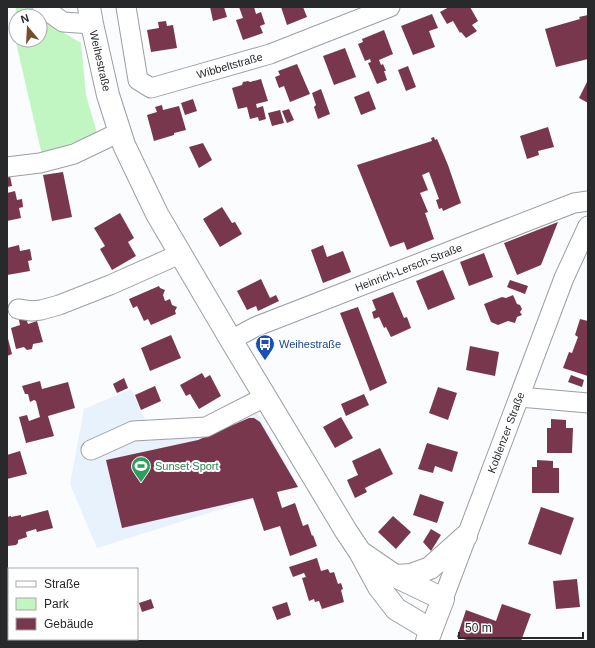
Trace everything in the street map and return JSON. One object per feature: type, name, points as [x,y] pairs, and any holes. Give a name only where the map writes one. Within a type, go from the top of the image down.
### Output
[{"type":"main road","name":"Weihestraße","points":[[91,15],[108,95],[124,145],[157,214],[265,397],[342,525],[360,552],[379,587],[396,609],[429,635]]},
{"type":"main road","points":[[395,576],[411,575],[430,568],[466,536]]},
{"type":"main road","name":"Weihestraße","points":[[360,552],[395,576],[443,599]]},
{"type":"main road","name":"Koblenzer Straße","points":[[429,635],[443,599]]},
{"type":"street","points":[[42,7],[63,22],[91,15]]},
{"type":"street","name":"Wibbeltstraße","points":[[126,7],[138,80],[151,88],[270,54],[390,7]]},
{"type":"street","points":[[7,167],[40,163],[74,154],[120,132]]},
{"type":"street","name":"Heinrich-Lersch-Straße","points":[[231,340],[255,327],[574,203],[588,201]]},
{"type":"street","name":"Koblenzer Straße","points":[[443,599],[564,278],[585,237]]},
{"type":"street","points":[[18,309],[32,311],[59,305],[110,286],[180,254]]},
{"type":"street","points":[[91,450],[133,431],[206,427],[265,397]]},
{"type":"street","points":[[520,397],[588,403]]},
{"type":"shaded area","points":[[131,389],[154,439],[253,405],[298,485],[97,548],[70,484],[84,409]]},
{"type":"green space","points":[[16,7],[31,8],[16,8]]},
{"type":"green space","points":[[48,21],[81,43],[86,95],[97,133],[42,155],[17,48],[48,48]]},
{"type":"building","points":[[210,7],[224,7],[227,17],[213,21]]},
{"type":"building","points":[[239,7],[254,7],[256,14],[261,12],[265,24],[260,26],[263,33],[243,40],[236,20],[243,18]]},
{"type":"building","points":[[281,7],[303,7],[307,17],[287,25]]},
{"type":"building","points":[[449,7],[470,7],[478,21],[472,25],[477,31],[466,38],[461,32],[460,33],[453,21],[447,24],[440,12]]},
{"type":"building","points":[[432,14],[438,28],[429,31],[435,47],[413,55],[401,26]]},
{"type":"building","points":[[588,15],[588,59],[556,67],[545,29],[580,19],[579,17]]},
{"type":"building","points":[[166,21],[167,26],[173,25],[177,48],[151,52],[147,30],[159,28],[158,22]]},
{"type":"building","points":[[384,30],[393,54],[379,60],[381,65],[383,64],[386,71],[384,71],[387,80],[377,84],[368,63],[371,62],[370,59],[365,61],[358,44],[363,42],[362,39]]},
{"type":"building","points":[[345,48],[356,77],[334,85],[323,56]]},
{"type":"building","points":[[297,64],[310,94],[290,102],[284,86],[279,88],[275,77],[280,75],[278,71]]},
{"type":"building","points":[[408,66],[416,87],[406,91],[398,70]]},
{"type":"building","points":[[261,79],[268,101],[256,104],[257,108],[263,106],[266,119],[259,121],[258,117],[250,119],[247,107],[238,109],[232,88],[242,85],[243,82]]},
{"type":"building","points":[[588,80],[588,103],[579,98]]},
{"type":"building","points":[[321,89],[330,114],[318,119],[312,93]]},
{"type":"building","points":[[369,91],[376,109],[361,115],[354,97]]},
{"type":"building","points":[[193,99],[197,111],[185,115],[181,103]]},
{"type":"building","points":[[162,105],[163,110],[179,106],[186,130],[154,141],[147,115],[157,112],[155,107]]},
{"type":"building","points":[[289,109],[294,120],[287,123],[282,111]]},
{"type":"building","points":[[280,110],[284,123],[272,126],[268,113]]},
{"type":"building","points":[[548,127],[554,147],[538,151],[539,155],[527,159],[520,136]]},
{"type":"building","points":[[434,137],[435,140],[437,139],[448,165],[461,203],[443,211],[442,208],[439,209],[436,200],[439,199],[429,172],[422,175],[428,190],[420,193],[428,212],[425,213],[434,239],[407,250],[404,242],[390,247],[357,165],[432,141],[431,138]]},
{"type":"building","points":[[203,143],[212,160],[199,168],[189,147]]},
{"type":"building","points":[[9,171],[12,186],[7,187],[7,172]]},
{"type":"building","points":[[63,172],[72,217],[52,221],[43,175]]},
{"type":"building","points":[[15,191],[17,200],[22,199],[23,207],[19,208],[21,218],[7,221],[7,193]]},
{"type":"building","points":[[222,207],[232,223],[235,222],[242,234],[220,247],[203,219]]},
{"type":"building","points":[[120,213],[134,238],[128,242],[136,256],[112,270],[100,249],[105,246],[94,228]]},
{"type":"building","points":[[558,222],[541,265],[517,275],[504,243]]},
{"type":"building","points":[[19,245],[20,251],[30,249],[32,260],[28,261],[30,271],[7,275],[7,248]]},
{"type":"building","points":[[323,245],[327,257],[343,251],[351,272],[323,283],[311,250]]},
{"type":"building","points":[[484,253],[493,277],[469,286],[460,262]]},
{"type":"building","points":[[443,270],[455,299],[428,310],[416,281]]},
{"type":"building","points":[[261,279],[270,298],[276,295],[279,301],[258,311],[256,306],[247,310],[237,291]]},
{"type":"building","points":[[510,280],[528,286],[525,294],[507,287]]},
{"type":"building","points":[[159,286],[165,290],[163,295],[165,301],[170,299],[172,305],[177,307],[175,311],[176,314],[151,325],[148,319],[144,321],[137,306],[133,308],[129,299]]},
{"type":"building","points":[[393,292],[404,318],[407,317],[411,328],[391,337],[386,327],[384,328],[379,317],[374,319],[372,312],[376,310],[372,300]]},
{"type":"building","points":[[513,295],[517,304],[520,305],[522,309],[520,312],[522,315],[517,317],[515,323],[508,321],[498,325],[491,322],[484,304],[502,297],[506,298]]},
{"type":"building","points":[[358,307],[387,383],[370,391],[340,313]]},
{"type":"building","points":[[26,318],[28,324],[37,321],[43,342],[33,344],[32,349],[27,350],[24,347],[16,349],[11,328],[20,325],[19,320]]},
{"type":"building","points":[[580,319],[588,321],[588,376],[563,368],[569,352],[572,353],[578,337],[575,335]]},
{"type":"building","points":[[7,335],[12,354],[7,356]]},
{"type":"building","points":[[171,335],[181,358],[150,371],[141,348]]},
{"type":"building","points":[[470,346],[499,352],[495,376],[466,370]]},
{"type":"building","points":[[202,373],[205,378],[210,375],[221,396],[199,409],[190,394],[186,396],[180,385]]},
{"type":"building","points":[[571,375],[584,380],[582,387],[568,382]]},
{"type":"building","points":[[124,378],[128,388],[117,393],[113,384]]},
{"type":"building","points":[[40,381],[42,389],[68,382],[75,408],[48,416],[54,436],[26,443],[19,417],[27,415],[29,421],[40,417],[36,401],[34,400],[30,402],[28,394],[25,394],[22,386]]},
{"type":"building","points":[[155,386],[161,401],[141,410],[135,395]]},
{"type":"building","points":[[438,387],[457,393],[448,420],[429,413]]},
{"type":"building","points":[[364,394],[369,405],[346,416],[341,404]]},
{"type":"building","points":[[341,417],[353,438],[335,448],[323,427]]},
{"type":"building","points":[[249,418],[254,418],[260,422],[298,487],[277,492],[282,508],[295,503],[303,526],[308,524],[317,546],[290,556],[280,526],[264,531],[253,498],[122,528],[106,460],[198,440]]},
{"type":"building","points":[[551,419],[566,420],[566,428],[573,428],[572,453],[547,453],[547,428],[551,428]]},
{"type":"building","points":[[427,443],[458,452],[452,472],[435,466],[433,473],[418,469]]},
{"type":"building","points":[[380,448],[393,474],[365,488],[367,492],[355,498],[347,480],[358,475],[352,461]]},
{"type":"building","points":[[20,451],[27,474],[7,479],[7,455]]},
{"type":"building","points":[[537,460],[553,461],[553,468],[559,468],[559,493],[532,493],[532,467],[537,467]]},
{"type":"building","points":[[420,494],[444,502],[437,523],[413,515]]},
{"type":"building","points":[[541,507],[574,518],[561,555],[528,544]]},
{"type":"building","points":[[48,510],[53,528],[37,532],[36,529],[26,532],[27,537],[18,540],[16,545],[8,546],[7,517],[21,515],[21,517]]},
{"type":"building","points":[[393,516],[411,532],[396,549],[378,532]]},
{"type":"building","points":[[431,529],[441,535],[431,551],[423,542]]},
{"type":"building","points":[[317,558],[321,571],[328,569],[330,573],[334,572],[338,584],[341,583],[344,602],[322,609],[319,601],[315,602],[314,599],[309,601],[302,578],[306,577],[304,573],[293,577],[289,567]]},
{"type":"building","points":[[577,579],[580,607],[556,609],[553,581]]},
{"type":"building","points":[[8,598],[8,622],[7,620]]},
{"type":"building","points":[[151,599],[154,608],[142,612],[139,603]]},
{"type":"building","points":[[287,602],[291,615],[277,620],[272,607]]},
{"type":"building","points":[[502,604],[531,614],[521,641],[470,641],[457,637],[466,610],[496,621]]},
{"type":"building","points":[[88,640],[100,640],[100,641],[85,641]]},
{"type":"place","name":"Weihestraße","points":[[265,361]]},
{"type":"place","name":"Sunset Sport","points":[[141,483]]}]
